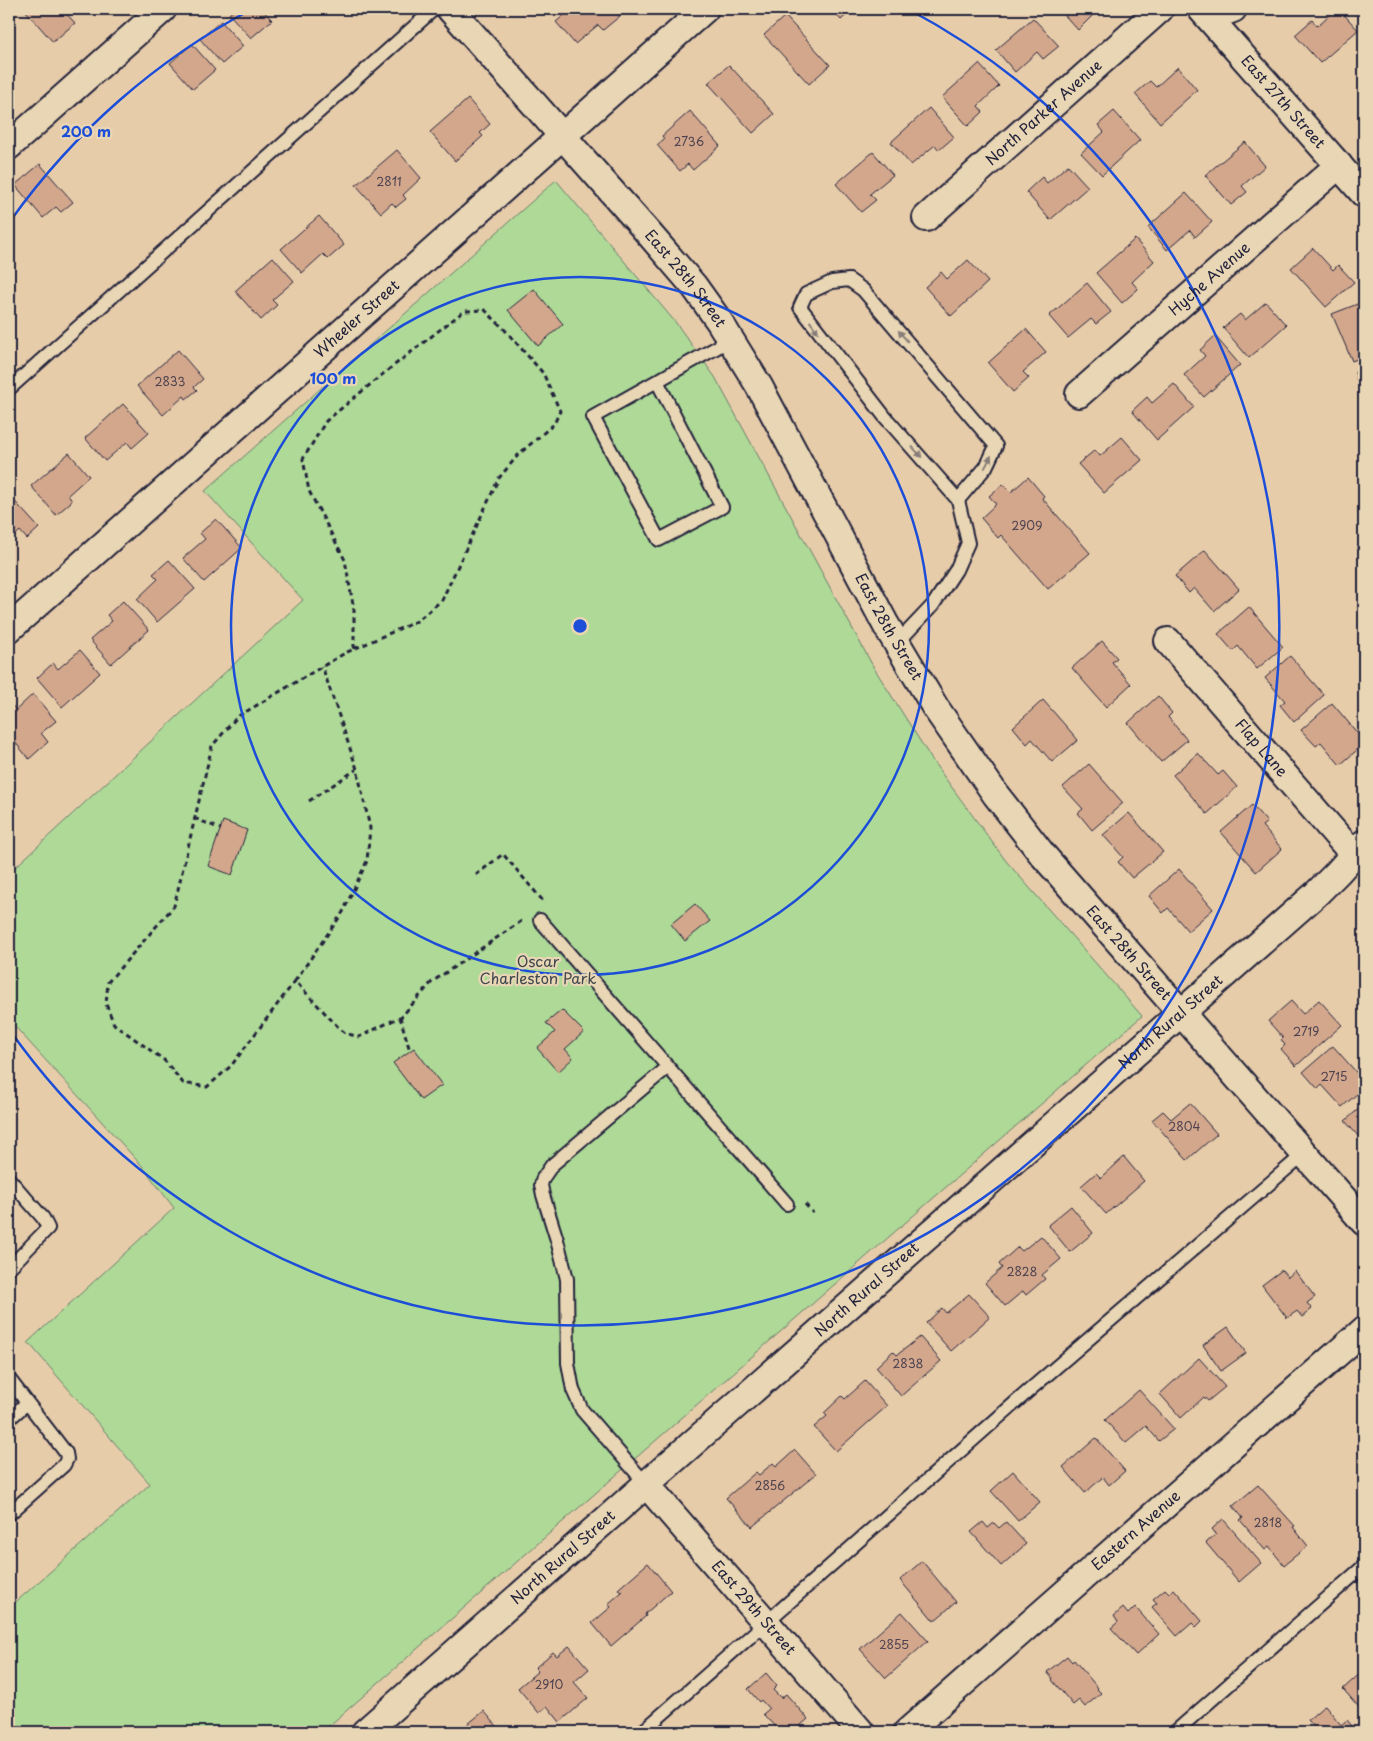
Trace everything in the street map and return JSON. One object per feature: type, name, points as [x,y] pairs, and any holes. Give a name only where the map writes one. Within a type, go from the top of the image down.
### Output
[{"type":"street","points":[[9,146],[163,9]]},
{"type":"street","name":"East 28th Street","points":[[450,9],[651,236],[694,286],[719,321],[759,386],[897,643],[935,707],[1009,812],[1030,836],[1042,854],[1364,1222]]},
{"type":"street","name":"Wheeler Street","points":[[9,629],[705,9]]},
{"type":"street","name":"North Parker Avenue","points":[[926,218],[1160,9]]},
{"type":"street","points":[[1203,10],[1225,12],[1233,9]]},
{"type":"street","name":"East 27th Street","points":[[1203,10],[1364,194]]},
{"type":"street","name":"Hyche Avenue","points":[[1079,394],[1339,165]]},
{"type":"street","name":"Flap Lane","points":[[1168,641],[1359,849]]},
{"type":"street","name":"North Rural Street","points":[[365,1732],[1316,894],[1359,849]]},
{"type":"street","name":"Eastern Avenue","points":[[907,1732],[1364,1330]]},
{"type":"street","name":"East 29th Street","points":[[646,1484],[861,1732]]},
{"type":"lane","points":[[9,389],[434,9]]},
{"type":"lane","points":[[897,643],[933,605],[956,570],[968,543],[958,500],[885,418],[820,335],[800,307],[806,294],[832,282],[849,280],[863,290],[996,446],[986,467],[958,500]]},
{"type":"lane","points":[[657,381],[722,506],[659,540],[594,417],[657,381],[730,340]]},
{"type":"lane","points":[[540,914],[668,1067],[787,1204]]},
{"type":"lane","points":[[646,1484],[582,1410],[573,1390],[568,1364],[567,1279],[541,1186],[543,1178],[552,1165],[668,1067]]},
{"type":"lane","points":[[642,1732],[767,1624],[1033,1387],[1224,1225],[1305,1153]]},
{"type":"lane","points":[[9,1179],[43,1218],[48,1228],[9,1268]]},
{"type":"lane","points":[[9,1379],[66,1453],[67,1459],[64,1465],[9,1514]]},
{"type":"lane","points":[[9,1419],[27,1403]]},
{"type":"lane","points":[[1175,1732],[1364,1566]]},
{"type":"path","points":[[322,666],[357,769],[370,828],[367,861],[342,912],[296,981],[231,1066],[207,1087],[183,1083],[164,1060],[114,1024],[106,1004],[108,982],[174,906],[212,746],[237,718],[322,666],[416,620],[442,600],[500,478],[519,454],[554,424],[560,411],[543,373],[484,310],[464,311],[326,421],[303,459],[309,491],[345,560],[354,610],[354,649]]},
{"type":"path","points":[[309,801],[357,769]]},
{"type":"path","points":[[194,818],[221,829]]},
{"type":"path","points":[[540,914],[546,904]]},
{"type":"path","points":[[296,981],[345,1033],[358,1037],[400,1017],[432,982],[527,917]]},
{"type":"path","points":[[400,1017],[410,1051]]},
{"type":"green space","name":"Oscar Charleston Park","points":[[556,180],[676,323],[715,377],[874,668],[934,763],[1006,861],[1142,1016],[322,1732],[9,1732],[9,1608],[150,1484],[28,1342],[174,1208],[143,1167],[9,1020],[9,873],[303,600],[205,491]]},
{"type":"building","points":[[24,9],[62,9],[75,23],[53,42]]},
{"type":"building","points":[[235,9],[262,9],[272,20],[251,38],[229,14]]},
{"type":"building","points":[[571,9],[613,9],[620,16],[603,30],[598,25],[575,44],[556,22]]},
{"type":"building","points":[[831,9],[853,9],[841,20]]},
{"type":"building","points":[[1059,9],[1088,9],[1093,15],[1078,30]]},
{"type":"building","points":[[1336,9],[1339,9],[1358,30],[1320,63],[1295,35],[1312,20],[1317,26]]},
{"type":"building","points":[[785,16],[830,65],[809,84],[764,35]]},
{"type":"building","points":[[1033,18],[1059,46],[1043,59],[1037,52],[1015,72],[996,50]]},
{"type":"building","points":[[221,21],[243,46],[222,64],[200,39]]},
{"type":"building","points":[[192,44],[215,70],[193,89],[170,63]]},
{"type":"building","points":[[979,64],[999,86],[978,106],[983,112],[968,126],[942,97]]},
{"type":"building","points":[[729,65],[774,114],[753,133],[708,83]]},
{"type":"building","points":[[1178,67],[1197,90],[1160,123],[1135,94],[1150,81],[1156,87]]},
{"type":"building","points":[[468,99],[490,124],[480,133],[483,136],[455,161],[430,132]]},
{"type":"building","points":[[929,108],[954,137],[939,150],[935,145],[911,165],[891,142]]},
{"type":"building","points":[[690,111],[720,146],[693,170],[688,164],[680,171],[657,145],[664,139],[662,136]]},
{"type":"building","points":[[1114,111],[1140,140],[1102,175],[1081,153],[1104,132],[1098,125]]},
{"type":"building","points":[[1245,142],[1265,166],[1242,186],[1247,192],[1231,205],[1205,175]]},
{"type":"building","points":[[397,150],[421,178],[403,195],[406,199],[396,207],[392,203],[381,213],[356,185]]},
{"type":"building","points":[[873,152],[893,175],[870,194],[876,200],[861,212],[836,184]]},
{"type":"building","points":[[40,164],[73,202],[61,212],[56,207],[43,218],[15,185]]},
{"type":"building","points":[[1068,165],[1088,187],[1050,220],[1026,192],[1042,177],[1047,183]]},
{"type":"building","points":[[1186,193],[1212,222],[1195,237],[1190,230],[1167,250],[1148,227]]},
{"type":"building","points":[[319,216],[344,245],[328,259],[323,254],[302,273],[281,249]]},
{"type":"building","points":[[1135,239],[1154,261],[1132,282],[1138,289],[1122,303],[1096,273]]},
{"type":"building","points":[[1313,248],[1333,270],[1338,265],[1354,282],[1326,307],[1291,268]]},
{"type":"building","points":[[273,257],[294,281],[272,300],[277,305],[261,320],[235,291]]},
{"type":"building","points":[[968,260],[988,282],[951,316],[925,287],[941,272],[947,279]]},
{"type":"building","points":[[1087,283],[1111,312],[1096,324],[1091,319],[1068,338],[1049,316]]},
{"type":"building","points":[[534,289],[563,324],[538,346],[508,310]]},
{"type":"building","points":[[1266,302],[1286,325],[1249,358],[1223,328],[1240,314],[1245,320]]},
{"type":"building","points":[[1360,303],[1364,312],[1364,356],[1352,361],[1332,314]]},
{"type":"building","points":[[1026,329],[1046,352],[1023,372],[1029,378],[1013,392],[988,363]]},
{"type":"building","points":[[1215,336],[1240,365],[1204,397],[1184,375],[1205,356],[1200,350]]},
{"type":"building","points":[[178,350],[203,379],[194,387],[197,390],[186,399],[184,396],[163,415],[137,386]]},
{"type":"building","points":[[1364,370],[1364,407],[1355,372]]},
{"type":"building","points":[[1174,384],[1194,407],[1157,440],[1132,411],[1147,397],[1152,403]]},
{"type":"building","points":[[123,404],[149,433],[132,448],[127,442],[105,461],[85,438]]},
{"type":"building","points":[[1122,437],[1142,460],[1104,493],[1078,464],[1095,450],[1100,456]]},
{"type":"building","points":[[69,453],[89,476],[68,495],[72,501],[56,515],[31,486]]},
{"type":"building","points":[[1028,477],[1044,496],[1042,498],[1090,553],[1048,589],[1001,535],[998,538],[981,518],[996,504],[989,496],[1003,484],[1011,492]]},
{"type":"building","points":[[9,495],[39,528],[27,539],[20,531],[9,541]]},
{"type":"building","points":[[216,519],[242,548],[204,582],[183,558],[205,539],[200,533]]},
{"type":"building","points":[[1205,550],[1239,589],[1214,611],[1194,588],[1189,593],[1175,576]]},
{"type":"building","points":[[169,560],[195,589],[157,622],[137,599],[158,579],[153,574]]},
{"type":"building","points":[[123,601],[149,630],[111,664],[90,640],[112,621],[107,615]]},
{"type":"building","points":[[1249,607],[1283,647],[1257,669],[1238,646],[1233,651],[1218,634]]},
{"type":"building","points":[[1102,641],[1117,658],[1112,662],[1131,684],[1106,707],[1072,668]]},
{"type":"building","points":[[1364,648],[1364,670],[1357,667]]},
{"type":"building","points":[[80,650],[100,673],[62,707],[37,678],[53,663],[58,669]]},
{"type":"building","points":[[1290,656],[1324,695],[1294,722],[1280,705],[1285,701],[1265,678]]},
{"type":"building","points":[[33,694],[56,721],[41,733],[48,742],[29,759],[9,735],[9,704],[16,710]]},
{"type":"building","points":[[1158,696],[1172,713],[1168,717],[1187,740],[1161,762],[1128,723]]},
{"type":"building","points":[[1043,700],[1078,740],[1052,762],[1032,739],[1027,744],[1013,727]]},
{"type":"building","points":[[1332,703],[1364,741],[1364,744],[1340,765],[1321,742],[1316,746],[1301,730]]},
{"type":"building","points":[[1198,753],[1218,775],[1223,771],[1237,787],[1207,814],[1173,775]]},
{"type":"building","points":[[1089,764],[1123,803],[1092,830],[1078,813],[1083,809],[1063,787]]},
{"type":"building","points":[[1252,805],[1267,822],[1262,826],[1282,849],[1256,872],[1221,832]]},
{"type":"building","points":[[1129,813],[1163,852],[1132,878],[1118,862],[1123,857],[1103,835]]},
{"type":"building","points":[[223,821],[247,830],[232,875],[208,866]]},
{"type":"building","points":[[1179,869],[1213,909],[1188,931],[1168,908],[1163,913],[1149,896]]},
{"type":"building","points":[[695,904],[710,921],[685,941],[671,924]]},
{"type":"building","points":[[1319,1000],[1342,1025],[1296,1066],[1281,1049],[1285,1045],[1281,1040],[1283,1038],[1268,1021],[1291,1001],[1303,1014]]},
{"type":"building","points":[[562,1010],[584,1032],[565,1049],[573,1058],[558,1072],[537,1048],[555,1032],[546,1023]]},
{"type":"building","points":[[1333,1046],[1364,1081],[1364,1088],[1342,1107],[1322,1085],[1318,1089],[1303,1072]]},
{"type":"building","points":[[414,1048],[442,1085],[421,1100],[393,1063]]},
{"type":"building","points":[[1190,1103],[1217,1134],[1187,1160],[1152,1120],[1163,1111],[1171,1119]]},
{"type":"building","points":[[1364,1104],[1364,1133],[1359,1137],[1345,1121]]},
{"type":"building","points":[[1124,1157],[1144,1181],[1106,1214],[1081,1186],[1096,1173],[1101,1178]]},
{"type":"building","points":[[1071,1206],[1093,1233],[1070,1252],[1048,1225]]},
{"type":"building","points":[[1041,1236],[1061,1259],[1042,1275],[1045,1279],[1026,1295],[1023,1291],[1005,1306],[985,1283],[1002,1268],[999,1264],[1018,1247],[1022,1251]]},
{"type":"building","points":[[1282,1270],[1288,1277],[1295,1271],[1315,1297],[1307,1303],[1312,1309],[1302,1317],[1297,1311],[1287,1318],[1262,1285]]},
{"type":"building","points":[[969,1294],[990,1317],[951,1351],[926,1323],[942,1308],[946,1313]]},
{"type":"building","points":[[1228,1327],[1246,1353],[1221,1371],[1203,1345]]},
{"type":"building","points":[[920,1337],[941,1361],[901,1396],[876,1367],[893,1351],[897,1355]]},
{"type":"building","points":[[1199,1358],[1225,1387],[1208,1401],[1204,1397],[1181,1418],[1160,1394]]},
{"type":"building","points":[[865,1381],[887,1406],[836,1451],[814,1427],[827,1416],[824,1413],[842,1396],[845,1399]]},
{"type":"building","points":[[1139,1390],[1174,1429],[1159,1441],[1146,1426],[1126,1443],[1105,1420]]},
{"type":"building","points":[[1096,1438],[1125,1471],[1109,1485],[1103,1477],[1085,1493],[1063,1467]]},
{"type":"building","points":[[795,1450],[816,1474],[752,1527],[726,1498],[756,1472],[759,1475],[773,1463],[776,1467]]},
{"type":"building","points":[[1013,1471],[1040,1502],[1018,1521],[991,1491]]},
{"type":"building","points":[[1258,1485],[1295,1526],[1293,1527],[1308,1546],[1284,1565],[1269,1547],[1265,1550],[1240,1520],[1243,1518],[1233,1506]]},
{"type":"building","points":[[1223,1519],[1261,1563],[1239,1582],[1206,1543],[1216,1534],[1212,1529]]},
{"type":"building","points":[[983,1522],[988,1528],[994,1523],[999,1528],[1006,1522],[1026,1544],[1001,1566],[971,1532]]},
{"type":"building","points":[[922,1561],[956,1602],[934,1621],[900,1580]]},
{"type":"building","points":[[648,1563],[671,1591],[645,1614],[646,1616],[611,1646],[592,1623],[611,1607],[608,1604],[622,1592],[618,1589]]},
{"type":"building","points":[[1165,1589],[1169,1593],[1174,1589],[1202,1621],[1196,1627],[1192,1623],[1177,1636],[1152,1607],[1157,1603],[1153,1599]]},
{"type":"building","points":[[1135,1607],[1159,1634],[1136,1655],[1111,1628],[1118,1622],[1114,1616],[1123,1608],[1128,1614]]},
{"type":"building","points":[[902,1612],[928,1641],[886,1678],[860,1649]]},
{"type":"building","points":[[569,1646],[589,1669],[574,1682],[588,1698],[560,1722],[547,1706],[539,1713],[518,1688],[538,1671],[535,1668],[553,1652],[557,1656]]},
{"type":"building","points":[[1067,1656],[1072,1662],[1074,1660],[1101,1693],[1085,1707],[1079,1700],[1073,1705],[1047,1672]]},
{"type":"building","points":[[1364,1670],[1364,1713],[1343,1689]]},
{"type":"building","points":[[766,1673],[777,1686],[773,1690],[781,1698],[786,1694],[808,1719],[793,1732],[780,1732],[763,1714],[769,1709],[761,1700],[759,1702],[748,1689]]},
{"type":"building","points":[[1325,1705],[1341,1725],[1347,1720],[1357,1732],[1319,1732],[1308,1720]]},
{"type":"building","points":[[484,1711],[502,1732],[458,1732]]}]
